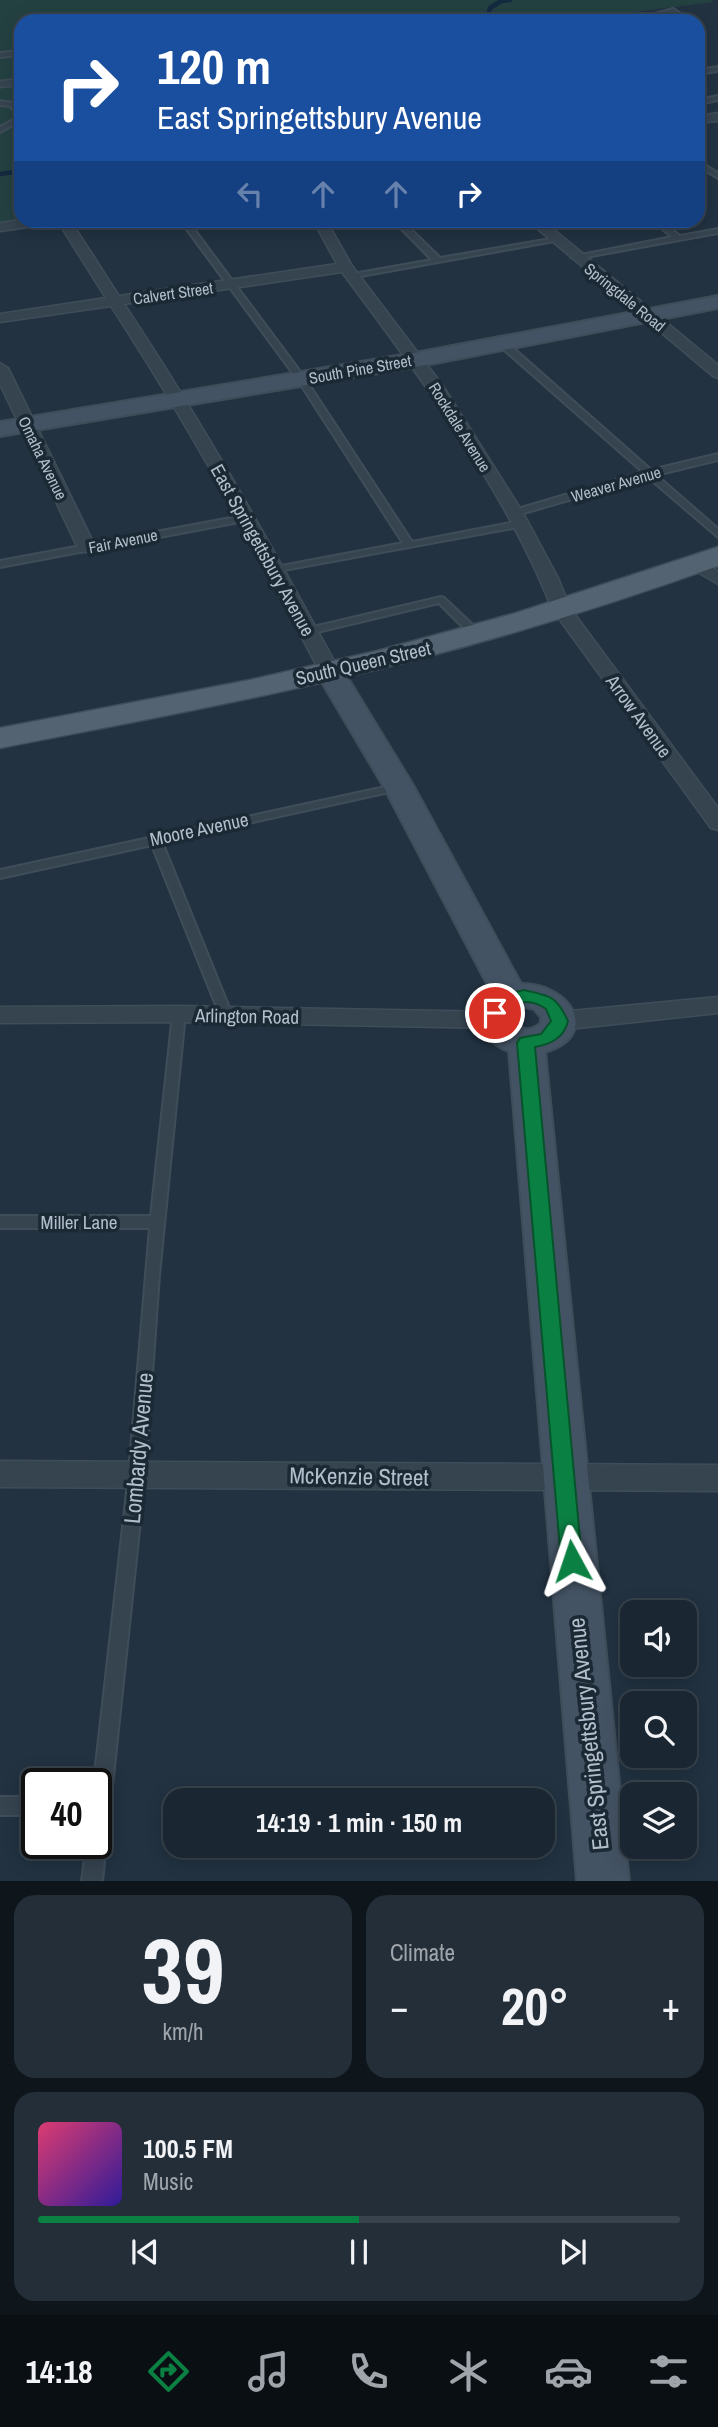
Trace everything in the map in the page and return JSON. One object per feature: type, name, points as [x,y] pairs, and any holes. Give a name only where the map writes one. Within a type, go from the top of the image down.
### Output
[{"type":"main road","name":"South Queen Street","points":[[0,738],[330,672],[476,634],[711,566]]},
{"type":"street","name":"East Springettsbury Avenue","points":[[68,228],[179,400],[247,518],[330,672],[399,787],[523,1020],[603,1881]]},
{"type":"street","name":"Rockdale Avenue","points":[[324,228],[350,272],[435,386],[517,519],[549,578],[561,609]]},
{"type":"street","name":"Springdale Road","points":[[542,228],[718,373]]},
{"type":"street","name":"Calvert Street","points":[[0,318],[230,284],[350,272]]},
{"type":"street","name":"South Pine Street","points":[[0,429],[415,360],[718,302]]},
{"type":"street","name":"Omaha Avenue","points":[[0,370],[87,548]]},
{"type":"street","name":"Arrow Avenue","points":[[561,609],[718,823]]},
{"type":"street","name":"Arlington Road","points":[[0,1015],[179,1014],[523,1020],[718,1006]]},
{"type":"street","name":"McKenzie Street","points":[[0,1474],[718,1478]]},
{"type":"lane","points":[[661,14],[673,11],[678,14]]},
{"type":"lane","points":[[189,228],[301,379],[408,543]]},
{"type":"lane","points":[[404,228],[438,261]]},
{"type":"lane","points":[[665,228],[678,238]]},
{"type":"lane","points":[[575,257],[718,231]]},
{"type":"lane","points":[[350,272],[438,261],[556,240]]},
{"type":"lane","points":[[503,344],[718,534]]},
{"type":"lane","name":"Weaver Avenue","points":[[276,570],[517,519],[648,474],[718,457]]},
{"type":"lane","name":"Fair Avenue","points":[[0,564],[247,518]]},
{"type":"lane","points":[[309,631],[441,600],[476,634]]},
{"type":"lane","name":"Moore Avenue","points":[[0,874],[155,838],[399,787]]},
{"type":"lane","points":[[155,838],[226,1015]]},
{"type":"lane","name":"Lombardy Avenue","points":[[103,1768],[137,1474],[152,1275],[179,1014]]},
{"type":"lane","name":"Miller Lane","points":[[0,1222],[159,1222]]},
{"type":"lane","points":[[0,1806],[21,1806]]},
{"type":"lane","name":"Lombardy Avenue","points":[[92,1881],[94,1859]]},
{"type":"green space","points":[[0,0],[713,2],[624,14],[14,14],[14,222],[0,227]]},
{"type":"waterway","points":[[489,14],[490,8],[501,1],[510,0]]},
{"type":"waterway","points":[[0,174],[14,172]]},
{"type":"route","points":[[495,1013],[505,1000],[524,995],[545,1000],[558,1013],[560,1021],[558,1028],[546,1039],[526,1043],[572,1561]]}]
